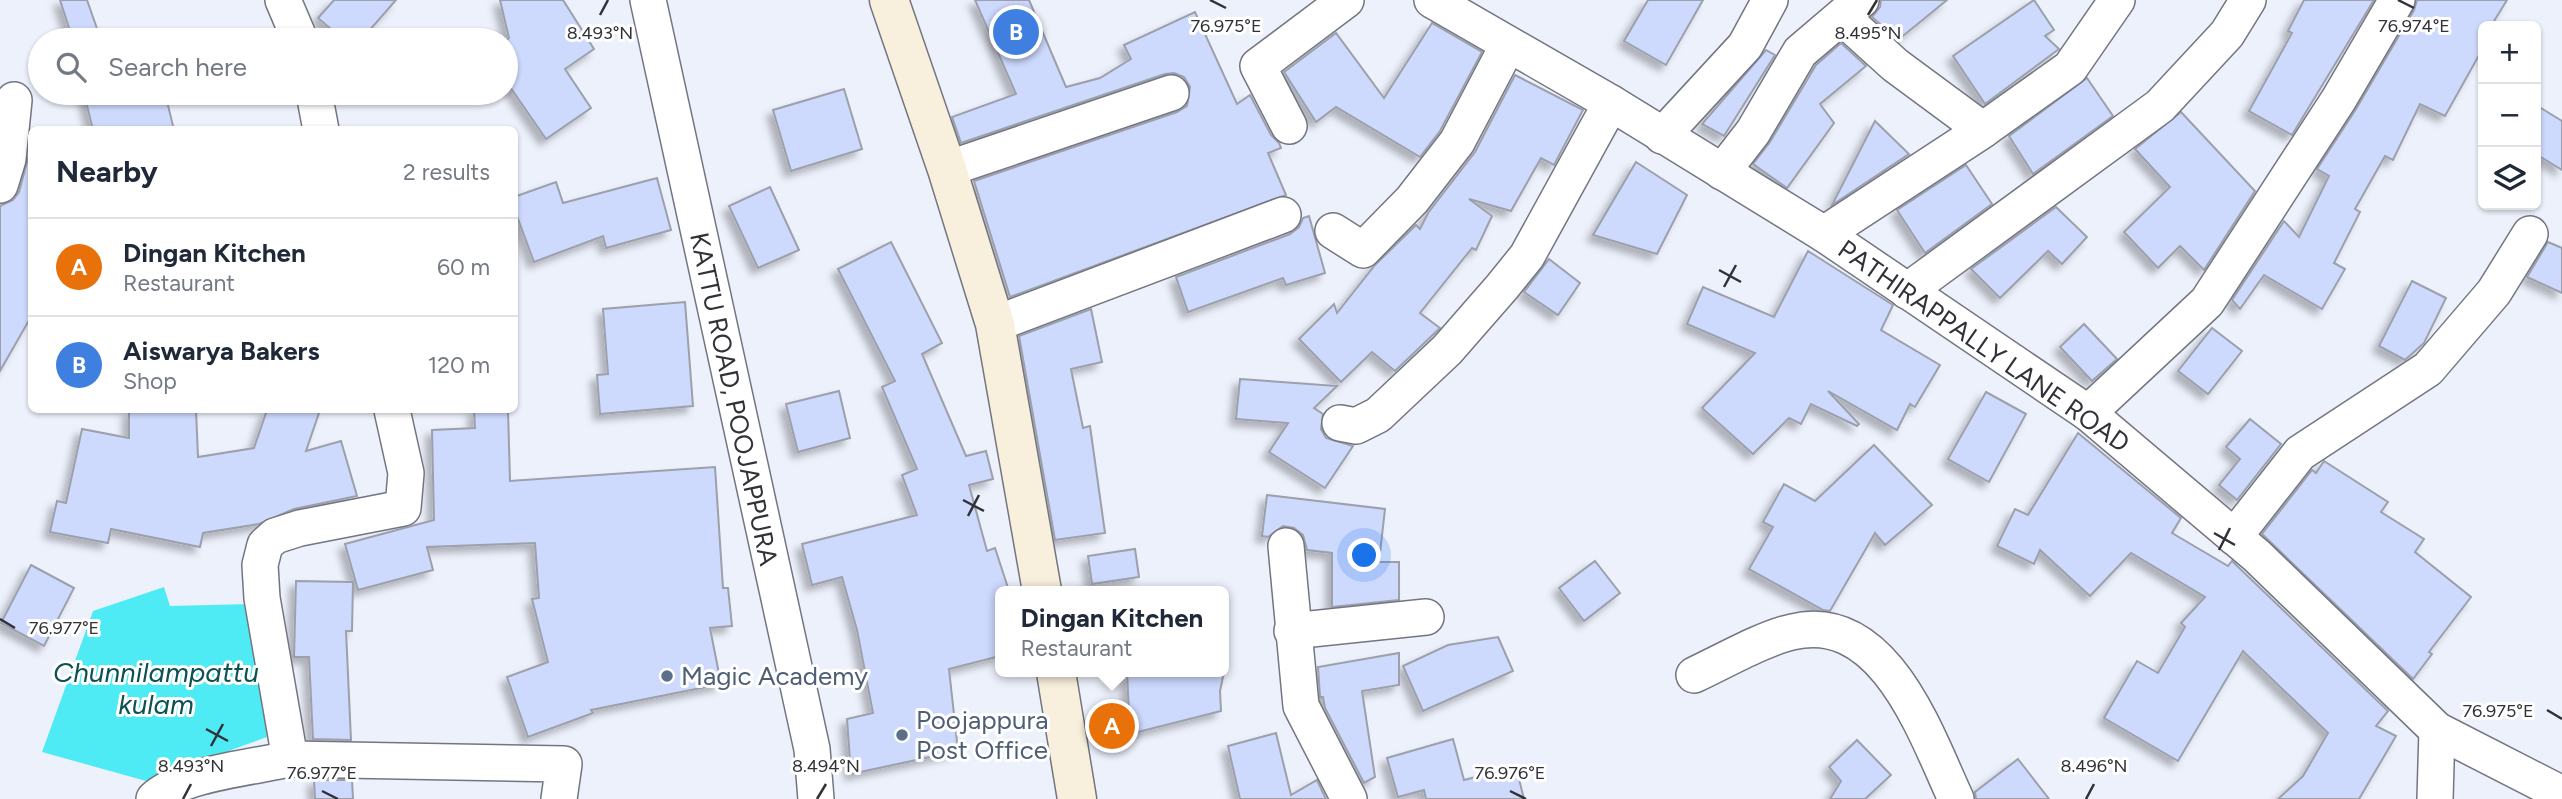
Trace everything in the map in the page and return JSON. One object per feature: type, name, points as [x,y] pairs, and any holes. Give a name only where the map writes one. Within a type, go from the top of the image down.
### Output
[{"type":"main road","points":[[889,0],[947,169],[995,324],[1041,586]]},
{"type":"main road","points":[[1057,677],[1077,799]]},
{"type":"street","points":[[283,0],[295,28]]},
{"type":"street","name":"KATTU ROAD, POOJAPPURA","points":[[648,0],[812,749],[816,799]]},
{"type":"street","points":[[1289,127],[1258,66],[1346,0]]},
{"type":"street","name":"PATHIRAPPALLY LANE ROAD","points":[[1432,0],[1611,103],[1824,234],[2088,413],[2234,537],[2437,730],[2562,793]]},
{"type":"street","points":[[1662,135],[1745,46],[1770,0]]},
{"type":"street","points":[[1824,234],[1983,130],[2070,68],[2117,0]]},
{"type":"street","points":[[1907,291],[2160,106],[2227,34],[2248,0]]},
{"type":"street","points":[[2088,413],[2207,302],[2339,99],[2397,0]]},
{"type":"street","points":[[1722,172],[1753,132],[1800,52],[1851,9],[1895,65],[1983,130]]},
{"type":"street","points":[[1333,231],[1363,250],[1412,200],[1457,142],[1508,45]]},
{"type":"street","points":[[947,169],[1171,93]]},
{"type":"street","points":[[0,185],[8,159],[15,100]]},
{"type":"street","points":[[1340,423],[1356,426],[1378,415],[1447,350],[1502,286],[1527,256],[1611,103]]},
{"type":"street","points":[[316,105],[320,126]]},
{"type":"street","points":[[995,324],[1283,215]]},
{"type":"street","points":[[2234,537],[2300,453],[2428,369],[2494,292],[2530,234]]},
{"type":"street","points":[[289,759],[262,598],[260,565],[265,545],[275,536],[300,528],[403,508],[406,473],[393,413]]},
{"type":"street","points":[[1286,546],[1301,706],[1349,799]]},
{"type":"street","points":[[1292,631],[1426,617]]},
{"type":"street","points":[[1694,675],[1791,632],[1823,629],[1851,638],[1876,656],[1909,698],[1956,799]]},
{"type":"street","points":[[2435,799],[2437,730]]},
{"type":"street","points":[[155,799],[163,791],[193,781],[289,759],[564,764],[559,799]]},
{"type":"water","name":"Chunnilampattu kulam","points":[[164,587],[170,606],[251,604],[267,737],[146,781],[42,752],[93,611]]},
{"type":"building","points":[[60,0],[87,0],[97,28],[69,28]]},
{"type":"building","points":[[334,0],[396,0],[372,28],[330,28],[318,18]]},
{"type":"building","points":[[500,0],[563,0],[594,49],[565,69],[591,108],[546,139],[518,98],[518,28],[507,28]]},
{"type":"building","points":[[975,0],[1029,0],[1066,87],[1100,78],[1131,59],[1124,45],[1195,12],[1237,104],[1250,95],[1271,135],[1279,143],[1281,148],[1268,153],[1286,195],[1010,297],[974,181],[1177,112],[1187,106],[1190,87],[1184,77],[1174,73],[1165,74],[961,143],[952,117],[1016,94]]},
{"type":"building","points":[[1648,0],[1703,0],[1666,65],[1624,41]]},
{"type":"building","points":[[1881,0],[1947,0],[1898,40],[1872,17],[1880,7]]},
{"type":"building","points":[[2034,0],[2054,30],[2045,36],[2059,49],[1985,104],[1953,56]]},
{"type":"building","points":[[2304,0],[2374,0],[2292,135],[2249,111],[2292,33],[2288,31]]},
{"type":"building","points":[[2417,0],[2507,0],[2494,21],[2478,21],[2478,57],[2445,116],[2420,104],[2393,160],[2385,156],[2355,209],[2360,212],[2334,263],[2345,269],[2322,309],[2264,275],[2240,309],[2232,300],[2284,221],[2299,237],[2329,176],[2317,169],[2414,10]]},
{"type":"building","points":[[1432,23],[1482,52],[1440,131],[1420,157],[1336,107],[1316,122],[1284,72],[1336,33],[1384,98]]},
{"type":"building","points":[[1841,43],[1866,66],[1820,104],[1834,123],[1787,188],[1753,164],[1770,142],[1816,65]]},
{"type":"building","points":[[1766,50],[1775,55],[1724,136],[1702,124]]},
{"type":"building","points":[[1515,75],[1583,110],[1554,165],[1541,158],[1511,211],[1469,199],[1492,216],[1476,250],[1472,248],[1420,313],[1440,328],[1395,371],[1372,352],[1341,382],[1299,339],[1334,304],[1337,313],[1375,265],[1416,225],[1420,229],[1428,213],[1475,152]]},
{"type":"building","points":[[2087,78],[2113,116],[2033,174],[2009,136]]},
{"type":"building","points":[[844,89],[862,149],[791,171],[773,110]]},
{"type":"building","points":[[87,105],[168,105],[173,126],[92,126]]},
{"type":"building","points":[[2541,108],[2562,121],[2562,170],[2541,157]]},
{"type":"building","points":[[2181,112],[2255,191],[2204,270],[2180,246],[2158,268],[2124,232],[2170,187],[2135,149]]},
{"type":"building","points":[[1875,121],[1909,154],[1832,205]]},
{"type":"building","points":[[28,158],[28,322],[0,371],[0,206],[13,200],[19,192]]},
{"type":"building","points":[[1636,162],[1687,195],[1657,254],[1593,235]]},
{"type":"building","points":[[1966,165],[1992,204],[1925,253],[1897,210]]},
{"type":"building","points":[[657,178],[671,230],[606,248],[603,236],[534,262],[518,219],[518,196],[556,182],[563,203]]},
{"type":"building","points":[[770,187],[799,250],[758,268],[729,206]]},
{"type":"building","points":[[2056,207],[2087,237],[2062,264],[2048,251],[2000,298],[1971,269]]},
{"type":"building","points":[[1309,216],[1325,273],[1286,285],[1283,278],[1188,312],[1176,277],[1290,234],[1299,227],[1303,218]]},
{"type":"building","points":[[891,242],[942,343],[922,354],[966,456],[986,451],[993,479],[969,485],[987,551],[995,548],[1007,586],[995,586],[995,657],[949,669],[958,751],[851,774],[847,719],[873,713],[857,630],[842,577],[812,585],[802,544],[917,515],[902,475],[917,469],[882,387],[895,381],[838,269]]},
{"type":"building","points":[[2548,242],[2562,248],[2562,293],[2527,277]]},
{"type":"building","points":[[1808,251],[1893,305],[1881,330],[1940,365],[1915,407],[1910,404],[1897,430],[1828,391],[1859,424],[1857,426],[1811,404],[1801,424],[1789,418],[1753,454],[1702,408],[1755,353],[1687,324],[1703,287],[1774,317]]},
{"type":"building","points":[[1549,259],[1580,283],[1558,315],[1524,292]]},
{"type":"building","points":[[2412,281],[2446,298],[2424,343],[2405,360],[2379,346]]},
{"type":"building","points":[[685,302],[693,406],[600,414],[597,375],[608,374],[603,309]]},
{"type":"building","points":[[1091,309],[1102,362],[1071,369],[1083,428],[1090,426],[1105,533],[1055,540],[1019,336]]},
{"type":"building","points":[[2084,324],[2117,359],[2092,381],[2060,347]]},
{"type":"building","points":[[2212,328],[2242,351],[2208,394],[2178,371]]},
{"type":"building","points":[[1240,379],[1337,386],[1314,408],[1323,414],[1321,429],[1326,438],[1353,446],[1325,488],[1269,452],[1288,423],[1236,419]]},
{"type":"building","points":[[839,391],[850,438],[798,452],[786,404]]},
{"type":"building","points":[[1986,392],[2026,414],[1989,482],[1948,459]]},
{"type":"building","points":[[129,413],[196,413],[198,457],[254,448],[266,413],[319,413],[306,451],[341,441],[357,496],[294,509],[259,524],[203,533],[200,547],[111,529],[108,543],[50,532],[57,501],[66,503],[82,429],[129,438]]},
{"type":"building","points":[[474,413],[508,413],[510,481],[715,467],[723,588],[728,588],[732,626],[710,628],[721,684],[591,710],[593,713],[528,737],[507,677],[548,662],[532,599],[539,598],[535,543],[427,547],[433,570],[358,590],[345,544],[434,520],[432,430],[475,428]]},
{"type":"building","points":[[2250,419],[2281,444],[2237,500],[2219,485],[2240,459],[2226,447]]},
{"type":"building","points":[[2078,433],[2181,518],[2172,533],[2228,566],[2232,561],[2388,711],[2376,726],[2396,736],[2359,799],[2278,799],[2303,776],[2328,733],[2243,651],[2178,761],[2104,718],[2137,661],[2158,673],[2185,627],[2181,623],[2205,597],[2131,553],[2090,596],[2040,550],[2034,564],[1997,546],[2015,509],[2028,515]]},
{"type":"building","points":[[1874,445],[1932,505],[1885,545],[1875,533],[1830,611],[1823,610],[1749,569],[1773,527],[1763,522],[1784,484],[1815,501]]},
{"type":"building","points":[[2324,461],[2388,502],[2381,512],[2424,539],[2415,552],[2471,597],[2429,652],[2432,654],[2413,679],[2262,534],[2312,470],[2316,473]]},
{"type":"building","points":[[1267,495],[1385,509],[1379,562],[1399,562],[1399,600],[1332,607],[1332,553],[1307,550],[1303,535],[1294,528],[1283,526],[1268,537],[1262,536]]},
{"type":"building","points":[[1135,549],[1139,577],[1092,584],[1088,556]]},
{"type":"building","points":[[1595,561],[1620,593],[1584,621],[1559,588]]},
{"type":"building","points":[[31,565],[74,588],[44,646],[1,623]]},
{"type":"building","points":[[296,581],[353,582],[352,631],[346,631],[351,740],[313,739],[309,657],[294,657]]},
{"type":"building","points":[[1498,637],[1513,671],[1423,711],[1403,666],[1448,645]]},
{"type":"building","points":[[1399,653],[1399,685],[1362,691],[1375,777],[1364,783],[1325,708],[1323,697],[1320,697],[1318,667]]},
{"type":"building","points":[[1127,677],[1223,677],[1220,691],[1221,711],[1130,734]]},
{"type":"building","points":[[1276,733],[1291,795],[1317,780],[1326,799],[1240,799],[1228,746]]},
{"type":"building","points":[[1453,739],[1464,780],[1516,767],[1524,799],[1426,799],[1424,790],[1398,797],[1387,758]]},
{"type":"building","points":[[1857,740],[1891,775],[1865,799],[1830,799],[1841,781],[1829,767]]},
{"type":"building","points":[[2018,759],[2049,799],[1976,799],[1975,792]]},
{"type":"building","points":[[314,780],[352,780],[353,799],[315,799]]},
{"type":"place","name":"Aiswarya Bakers","points":[[1016,32]]},
{"type":"place","name":"Magic Academy","points":[[667,676]]},
{"type":"place","name":"Dingan Kitchen","points":[[1112,726]]},
{"type":"place","name":"Poojappura Post Office","points":[[902,735]]}]
